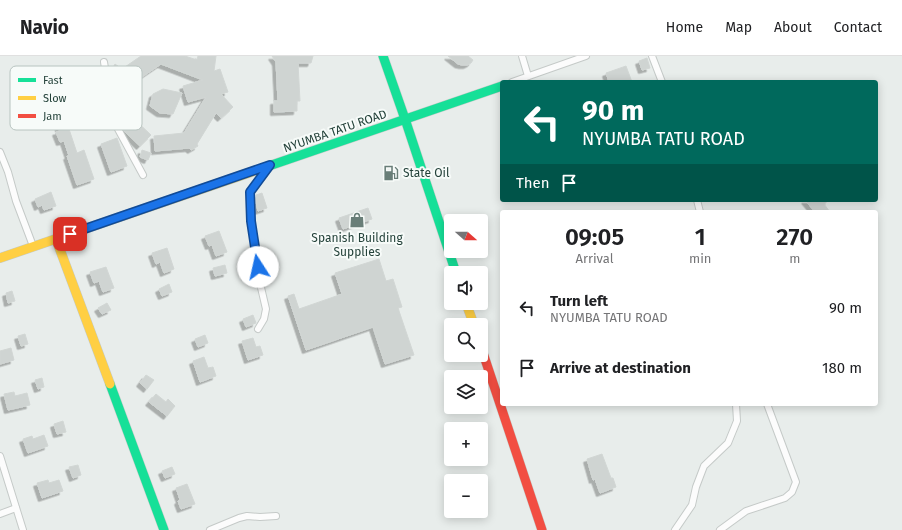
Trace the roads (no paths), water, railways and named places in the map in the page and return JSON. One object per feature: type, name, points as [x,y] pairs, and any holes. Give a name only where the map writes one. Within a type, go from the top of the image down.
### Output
[{"type":"main road","points":[[383,56],[454,266]]},
{"type":"main road","name":"NYUMBA TATU ROAD","points":[[0,258],[500,87]]},
{"type":"main road","points":[[56,238],[164,530]]},
{"type":"main road","points":[[486,362],[500,405]]},
{"type":"main road","points":[[500,406],[542,530]]},
{"type":"street","points":[[522,56],[528,76]]},
{"type":"street","points":[[517,80],[586,56]]},
{"type":"street","points":[[652,56],[661,80]]},
{"type":"street","points":[[104,62],[105,66]]},
{"type":"street","points":[[118,130],[143,175]]},
{"type":"street","points":[[0,152],[33,246]]},
{"type":"street","points":[[258,329],[264,319],[266,309],[259,279],[258,262],[251,221],[250,192],[270,165]]},
{"type":"street","points":[[675,530],[692,505],[696,487],[704,466],[728,443],[737,421],[736,406]]},
{"type":"street","points":[[720,530],[746,511],[785,498],[792,492],[796,482],[768,406]]},
{"type":"street","points":[[0,456],[23,530]]},
{"type":"street","points":[[0,514],[16,508]]},
{"type":"street","points":[[210,530],[247,516],[276,516]]},
{"type":"place","name":"State Oil","points":[[391,173]]},
{"type":"place","name":"Spanish Building Supplies","points":[[357,220]]}]
